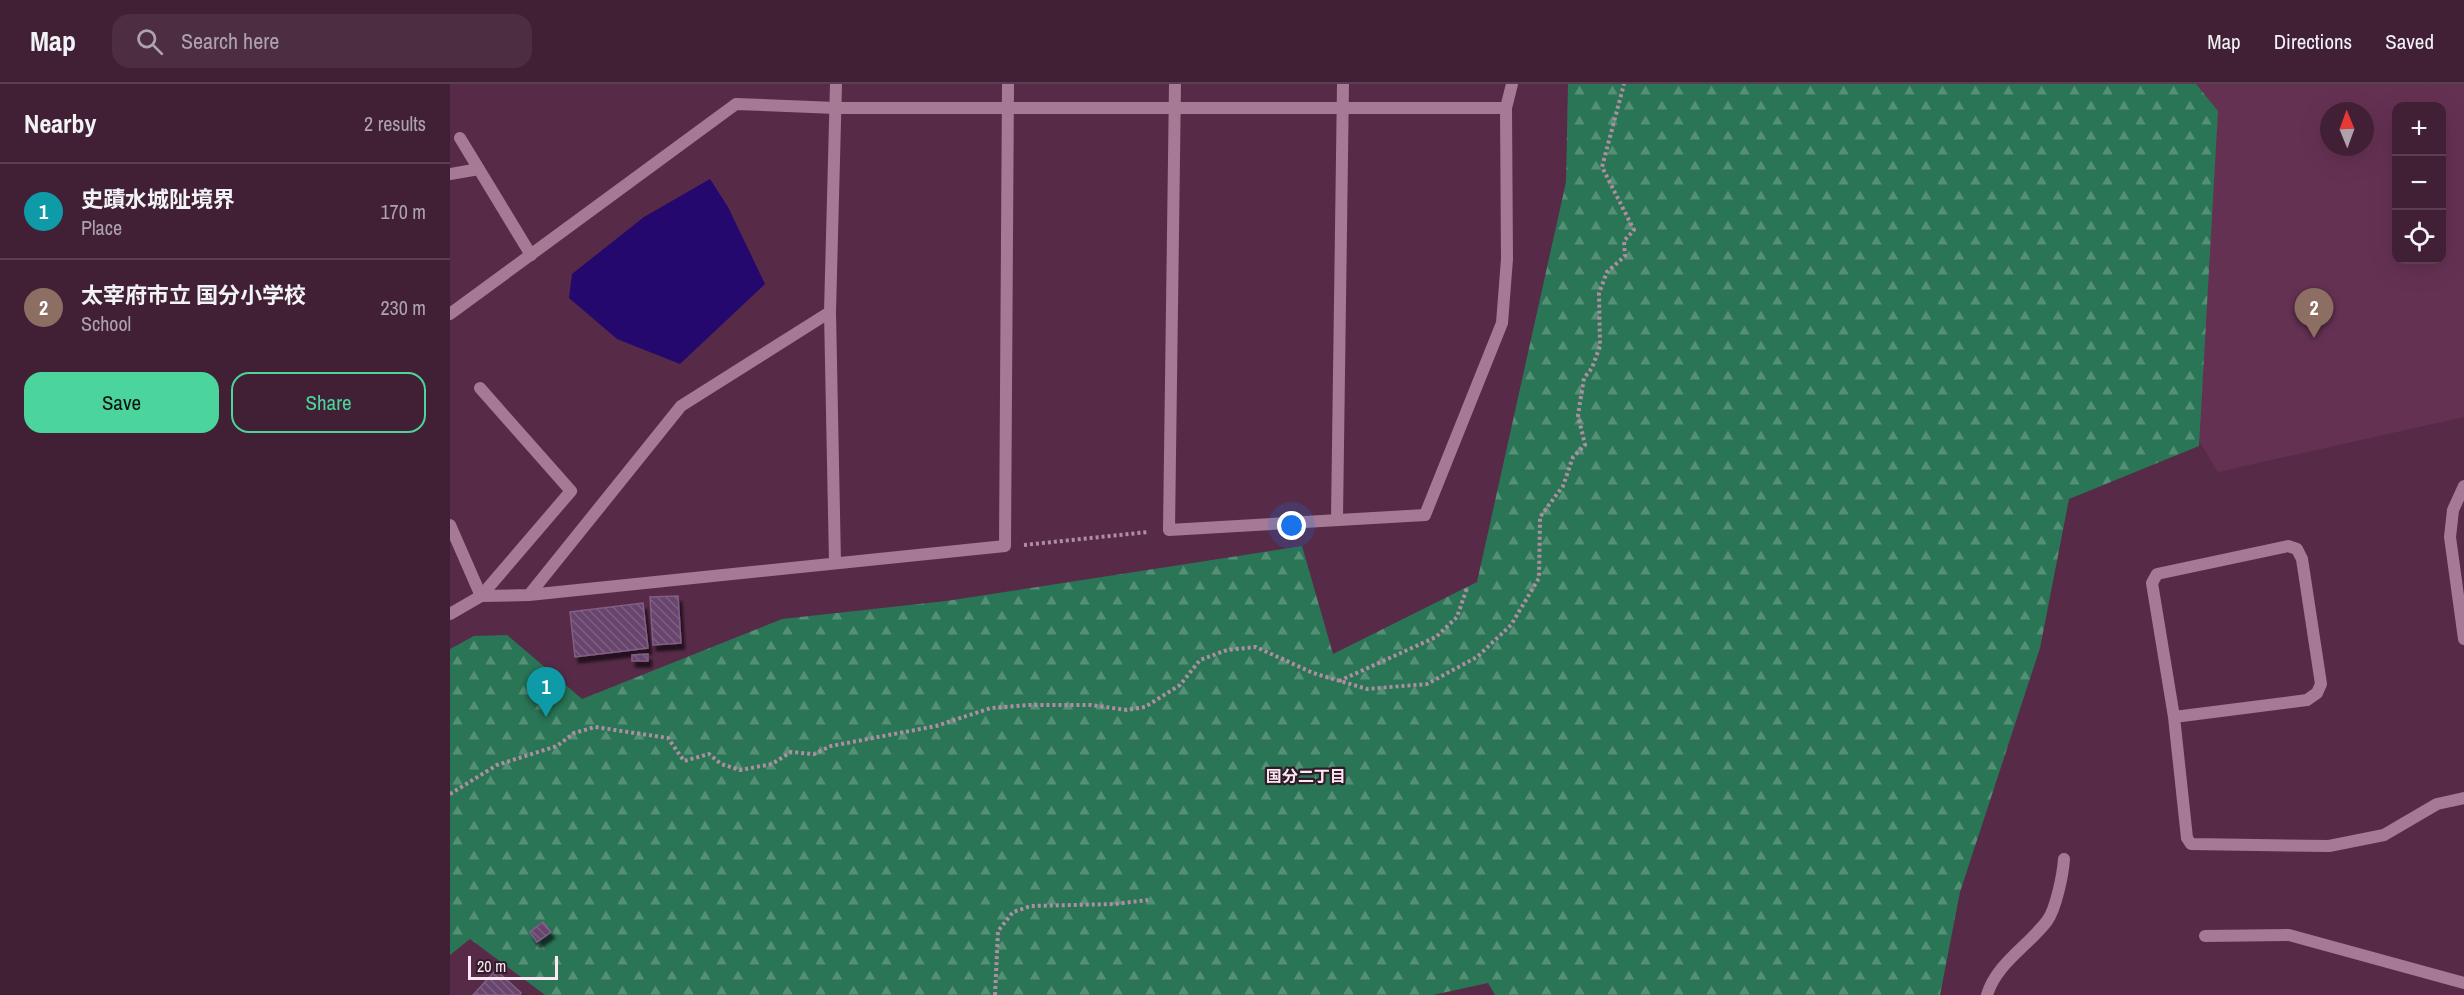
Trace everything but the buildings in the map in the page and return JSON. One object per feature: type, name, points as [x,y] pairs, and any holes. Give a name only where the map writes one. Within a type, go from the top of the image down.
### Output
[{"type":"street","points":[[835,563],[830,312],[837,84]]},
{"type":"street","points":[[481,596],[529,595],[1010,546],[1008,84]]},
{"type":"street","points":[[1175,84],[1169,530],[1337,518],[1425,515],[1502,323],[1507,259],[1506,108],[1512,84]]},
{"type":"street","points":[[1337,518],[1343,84]]},
{"type":"street","points":[[450,314],[736,104],[836,108],[1506,108]]},
{"type":"street","points":[[460,138],[531,255]]},
{"type":"street","points":[[450,174],[479,169]]},
{"type":"street","points":[[529,595],[681,406],[830,312]]},
{"type":"street","points":[[450,614],[481,596],[571,491],[480,388]]},
{"type":"street","points":[[2464,486],[2453,510],[2450,537],[2464,639]]},
{"type":"street","points":[[450,525],[481,596]]},
{"type":"street","points":[[2174,717],[2307,700],[2317,693],[2321,684],[2302,559],[2297,549],[2288,546],[2157,574],[2152,583],[2174,717],[2187,838],[2191,844],[2329,846],[2384,835],[2438,804],[2464,798]]},
{"type":"street","points":[[1987,995],[1991,980],[2049,919],[2063,872],[2064,859]]},
{"type":"street","points":[[2205,936],[2289,935],[2464,983]]},
{"type":"path","points":[[450,794],[497,765],[558,747],[574,733],[595,727],[668,738],[684,761],[709,754],[721,764],[740,770],[772,764],[791,752],[814,754],[831,746],[936,726],[992,708],[1029,705],[1091,705],[1127,710],[1145,707],[1180,685],[1200,660],[1227,650],[1256,647],[1338,681],[1367,689],[1427,684],[1477,657],[1511,625],[1539,578],[1540,517],[1563,486],[1573,457],[1585,445],[1578,415],[1584,378],[1592,368],[1600,346],[1599,293],[1607,272],[1625,256],[1624,241],[1634,230],[1602,167],[1624,84]]},
{"type":"path","points":[[1010,546],[1169,530]]},
{"type":"path","points":[[1338,681],[1436,637],[1457,617],[1467,588]]},
{"type":"path","points":[[994,995],[998,932],[1013,912],[1030,906],[1115,904],[1148,900]]},
{"type":"shaded area","points":[[2086,84],[2464,84],[2464,417],[2218,472],[2192,429]]},
{"type":"shaded area","points":[[710,179],[728,207],[765,284],[680,364],[617,339],[569,298],[572,274],[644,217]]},
{"type":"green space","points":[[1568,84],[2196,84],[2218,111],[2199,446],[2069,499],[2040,648],[1960,892],[1940,995],[1495,995],[1488,983],[1433,995],[545,995],[470,939],[450,955],[450,649],[474,636],[507,635],[582,699],[782,619],[946,601],[1302,546],[1333,654],[1477,582],[1566,182]]},
{"type":"place","name":"太宰府市立 国分小学校","points":[[2314,338]]},
{"type":"place","name":"史蹟水城阯境界","points":[[546,717]]},
{"type":"district","name":"国分二丁目","points":[[1306,776]]}]
